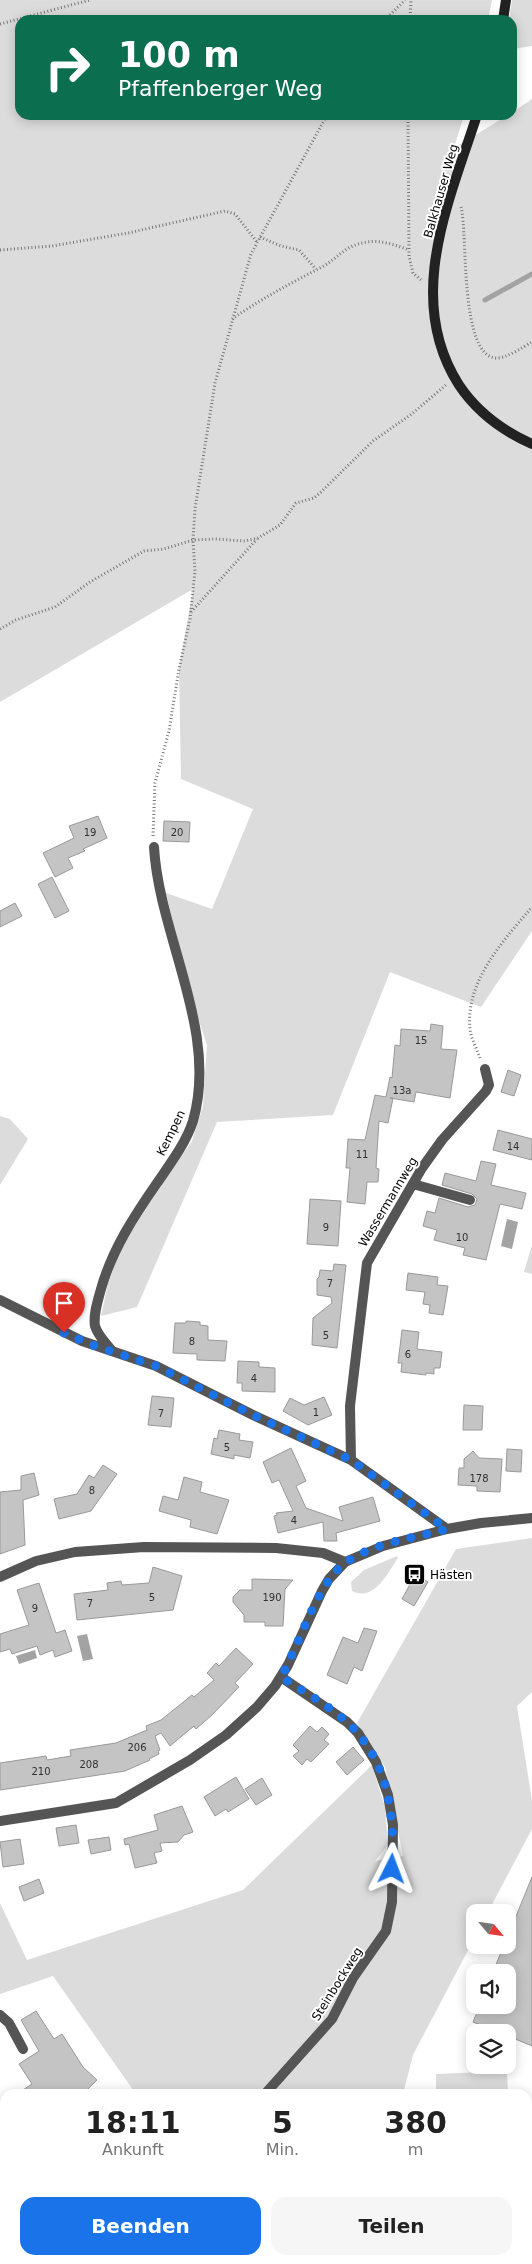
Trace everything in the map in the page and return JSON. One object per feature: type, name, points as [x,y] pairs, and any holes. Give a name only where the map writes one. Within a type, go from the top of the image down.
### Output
[{"type":"main road","points":[[504,15],[506,0]]},
{"type":"main road","name":"Balkhauser Weg","points":[[475,120],[451,193],[439,238],[432,289],[433,312],[439,341],[455,377],[470,400],[484,414],[508,432],[532,444]]},
{"type":"street","name":"Kempen","points":[[112,1351],[95,1326],[98,1297],[109,1263],[132,1221],[181,1146],[192,1122],[200,1085],[199,1059],[193,1020],[160,895],[155,868],[154,847]]},
{"type":"street","name":"Wassermannweg","points":[[351,1460],[350,1406],[367,1263],[413,1184],[442,1140],[486,1091],[489,1085],[485,1069]]},
{"type":"street","points":[[413,1184],[470,1200]]},
{"type":"street","points":[[0,1300],[64,1333],[156,1366],[253,1415],[351,1460],[447,1529]]},
{"type":"street","points":[[0,1821],[105,1805],[131,1796],[190,1760],[231,1730],[265,1698],[281,1677],[322,1591],[329,1579],[345,1562],[383,1546],[447,1529],[481,1522],[532,1518]]},
{"type":"street","points":[[0,1578],[36,1561],[75,1552],[144,1547],[276,1548],[323,1553],[345,1562]]},
{"type":"street","name":"Steinbockweg","points":[[269,2089],[332,2019],[353,1978],[386,1931],[392,1902],[393,1825],[388,1796],[376,1762],[358,1733],[346,1722],[281,1677]]},
{"type":"street","points":[[0,2015],[9,2023],[24,2049]]},
{"type":"path","points":[[34,15],[90,0]]},
{"type":"path","points":[[390,15],[405,0]]},
{"type":"path","points":[[410,15],[411,0]]},
{"type":"path","points":[[0,24],[15,20]]},
{"type":"path","points":[[154,847],[155,783],[169,731],[191,612],[195,571],[194,509],[212,398],[248,260],[324,120]]},
{"type":"path","points":[[408,120],[409,250],[413,273],[432,289]]},
{"type":"path","points":[[451,193],[458,200],[463,214],[464,262],[473,331],[477,344],[490,356],[497,358],[532,342]]},
{"type":"path","points":[[0,250],[52,246],[128,233],[225,210],[236,214],[257,242]]},
{"type":"path","points":[[260,237],[281,246],[299,250],[316,269]]},
{"type":"path","points":[[232,319],[329,262],[340,252],[368,242],[378,242],[409,250]]},
{"type":"path","points":[[191,612],[258,538],[280,525],[296,503],[314,498],[373,441],[413,413],[455,377]]},
{"type":"path","points":[[0,629],[16,620],[55,607],[90,582],[137,554],[193,540],[245,541],[258,538]]},
{"type":"path","points":[[485,1069],[470,1030],[474,992],[488,965],[532,907]]},
{"type":"shaded area","points":[[0,0],[492,0],[489,15],[15,15],[15,120],[462,120],[454,148],[500,120],[517,120],[517,109],[532,99],[532,931],[481,1007],[390,972],[333,1115],[217,1122],[137,1307],[101,1316],[108,1284],[120,1250],[146,1207],[192,1141],[203,1106],[207,1045],[191,997],[166,893],[212,909],[253,809],[181,779],[179,669],[193,589],[0,702]]},
{"type":"shaded area","points":[[512,0],[532,0],[532,46],[517,48],[517,15],[510,15]]},
{"type":"shaded area","points":[[0,1116],[10,1119],[28,1139],[0,1185]]},
{"type":"shaded area","points":[[507,1219],[518,1222],[512,1249],[501,1246]]},
{"type":"shaded area","points":[[532,1245],[532,1274],[524,1272]]},
{"type":"shaded area","points":[[532,1538],[532,1692],[517,1706],[532,1801],[532,1829],[492,1904],[466,1904],[466,1954],[413,2055],[404,2089],[132,2089],[53,1976],[0,1994],[0,1903],[27,1960],[243,1890],[372,1765],[385,1807],[388,1845],[375,1861],[403,1856],[385,1767],[357,1723],[456,1549]]},
{"type":"shaded area","points":[[397,1556],[398,1558],[384,1578],[373,1590],[367,1593],[352,1591],[351,1582],[364,1570]]},
{"type":"shaded area","points":[[87,1634],[93,1659],[83,1661],[77,1636]]},
{"type":"shaded area","points":[[35,1650],[37,1658],[19,1664],[16,1656]]},
{"type":"shaded area","points":[[436,2074],[507,2074],[508,2089],[436,2089]]},
{"type":"building","points":[[98,816],[107,838],[83,849],[85,851],[68,858],[73,868],[55,877],[43,853],[74,838],[69,826]]},
{"type":"building","points":[[164,821],[190,822],[189,842],[163,841]]},
{"type":"building","points":[[52,877],[69,911],[55,918],[38,884]]},
{"type":"building","points":[[15,903],[22,916],[0,927],[0,911]]},
{"type":"building","points":[[431,1024],[443,1026],[441,1049],[457,1050],[450,1098],[416,1092],[414,1102],[393,1098],[388,1123],[379,1121],[376,1168],[379,1169],[378,1182],[367,1182],[365,1204],[347,1202],[350,1168],[346,1168],[348,1139],[365,1140],[375,1095],[386,1097],[390,1077],[392,1078],[395,1045],[400,1046],[401,1029],[430,1031]]},
{"type":"building","points":[[508,1070],[521,1075],[514,1096],[501,1092]]},
{"type":"building","points":[[498,1130],[532,1139],[532,1160],[493,1150]]},
{"type":"building","points":[[481,1161],[496,1164],[491,1185],[526,1193],[522,1209],[500,1204],[486,1260],[463,1255],[465,1248],[434,1240],[437,1230],[423,1226],[427,1211],[435,1213],[439,1198],[468,1207],[475,1205],[477,1199],[472,1194],[442,1185],[445,1173],[476,1181]]},
{"type":"building","points":[[310,1199],[341,1201],[338,1246],[307,1244]]},
{"type":"building","points":[[334,1264],[346,1265],[337,1348],[312,1345],[313,1318],[332,1303],[331,1297],[317,1295],[317,1279],[320,1270],[333,1271]]},
{"type":"building","points":[[408,1273],[438,1277],[437,1285],[448,1286],[443,1315],[429,1313],[430,1305],[423,1304],[425,1292],[406,1290]]},
{"type":"building","points":[[186,1321],[200,1322],[200,1325],[208,1326],[208,1340],[227,1341],[225,1361],[197,1360],[197,1354],[173,1353],[175,1323],[186,1323]]},
{"type":"building","points":[[402,1330],[419,1332],[417,1349],[442,1352],[440,1368],[434,1368],[434,1374],[401,1372],[402,1363],[398,1363]]},
{"type":"building","points":[[238,1361],[259,1362],[259,1367],[275,1368],[275,1392],[242,1391],[242,1383],[237,1383]]},
{"type":"building","points":[[152,1396],[174,1398],[171,1427],[148,1425]]},
{"type":"building","points":[[324,1397],[332,1415],[308,1425],[283,1411],[290,1398],[304,1405]]},
{"type":"building","points":[[464,1405],[483,1406],[482,1430],[463,1430]]},
{"type":"building","points":[[219,1430],[240,1434],[239,1440],[253,1442],[250,1458],[234,1455],[234,1459],[211,1454],[214,1438],[217,1439]]},
{"type":"building","points":[[291,1448],[306,1481],[296,1486],[306,1508],[343,1521],[339,1507],[373,1497],[380,1521],[336,1533],[337,1541],[324,1541],[323,1522],[278,1533],[274,1516],[277,1515],[276,1513],[293,1511],[279,1480],[272,1483],[263,1462]]},
{"type":"building","points":[[507,1449],[522,1450],[521,1472],[506,1471]]},
{"type":"building","points":[[473,1451],[479,1458],[502,1459],[500,1492],[477,1491],[477,1486],[458,1485],[459,1468],[464,1468],[464,1459]]},
{"type":"building","points":[[103,1465],[117,1474],[91,1511],[59,1519],[54,1499],[77,1494],[89,1475],[94,1478]]},
{"type":"building","points":[[34,1473],[39,1495],[23,1500],[25,1545],[0,1554],[0,1492],[21,1490],[21,1476]]},
{"type":"building","points":[[184,1477],[202,1482],[200,1492],[229,1500],[217,1534],[190,1527],[191,1520],[159,1511],[163,1496],[178,1500]]},
{"type":"building","points":[[153,1567],[182,1576],[173,1610],[77,1620],[74,1594],[108,1590],[107,1583],[121,1581],[122,1585],[149,1583]]},
{"type":"building","points":[[415,1575],[428,1582],[414,1606],[402,1599]]},
{"type":"building","points":[[252,1579],[293,1580],[285,1589],[283,1626],[265,1626],[265,1622],[244,1622],[244,1615],[233,1602],[233,1597],[240,1590],[252,1590]]},
{"type":"building","points":[[39,1583],[56,1633],[65,1630],[72,1651],[55,1657],[53,1650],[40,1655],[37,1646],[12,1654],[10,1649],[0,1652],[0,1634],[29,1625],[17,1590]]},
{"type":"building","points":[[364,1628],[377,1631],[362,1671],[354,1667],[347,1684],[327,1675],[343,1637],[358,1643]]},
{"type":"building","points":[[236,1648],[253,1664],[235,1683],[239,1687],[196,1729],[194,1726],[170,1746],[161,1733],[155,1736],[160,1750],[158,1751],[159,1754],[150,1760],[125,1771],[0,1790],[0,1763],[46,1756],[47,1760],[71,1756],[70,1750],[116,1743],[147,1730],[146,1726],[161,1720],[192,1695],[194,1697],[214,1680],[207,1673],[216,1663],[219,1666]]},
{"type":"building","points":[[310,1726],[317,1732],[322,1727],[329,1734],[324,1740],[329,1744],[311,1762],[307,1759],[302,1765],[293,1756],[299,1751],[293,1745]]},
{"type":"building","points":[[353,1747],[364,1760],[347,1775],[336,1762]]},
{"type":"building","points":[[236,1777],[249,1799],[228,1812],[226,1809],[215,1816],[204,1797]]},
{"type":"building","points":[[262,1778],[272,1795],[256,1805],[245,1789]]},
{"type":"building","points":[[182,1806],[193,1832],[184,1835],[178,1842],[160,1843],[162,1851],[154,1853],[157,1863],[135,1868],[129,1844],[125,1845],[124,1839],[158,1830],[154,1815]]},
{"type":"building","points":[[76,1825],[79,1843],[59,1846],[56,1828]]},
{"type":"building","points":[[109,1837],[111,1850],[91,1854],[88,1840]]},
{"type":"building","points":[[20,1839],[24,1864],[3,1867],[0,1842]]},
{"type":"building","points":[[532,1877],[532,2046],[516,2039],[516,2024],[478,2024],[473,2022],[476,2014],[516,2014],[516,1964],[496,1964],[500,1954],[516,1954],[516,1916]]},
{"type":"building","points":[[39,1879],[44,1893],[24,1901],[19,1887]]},
{"type":"building","points":[[36,2011],[54,2039],[62,2034],[83,2067],[97,2080],[88,2089],[24,2089],[32,2084],[19,2064],[39,2051],[21,2020]]},
{"type":"waterway","points":[[485,300],[532,274]]},
{"type":"place","name":"Hästen","points":[[414,1575]]},
{"type":"route","points":[[64,1333],[103,1349],[156,1366],[253,1415],[351,1460],[447,1529],[383,1546],[345,1562],[329,1579],[322,1591],[281,1677],[346,1722],[358,1733],[371,1753],[383,1781],[391,1810],[393,1825],[392,1869]]}]
